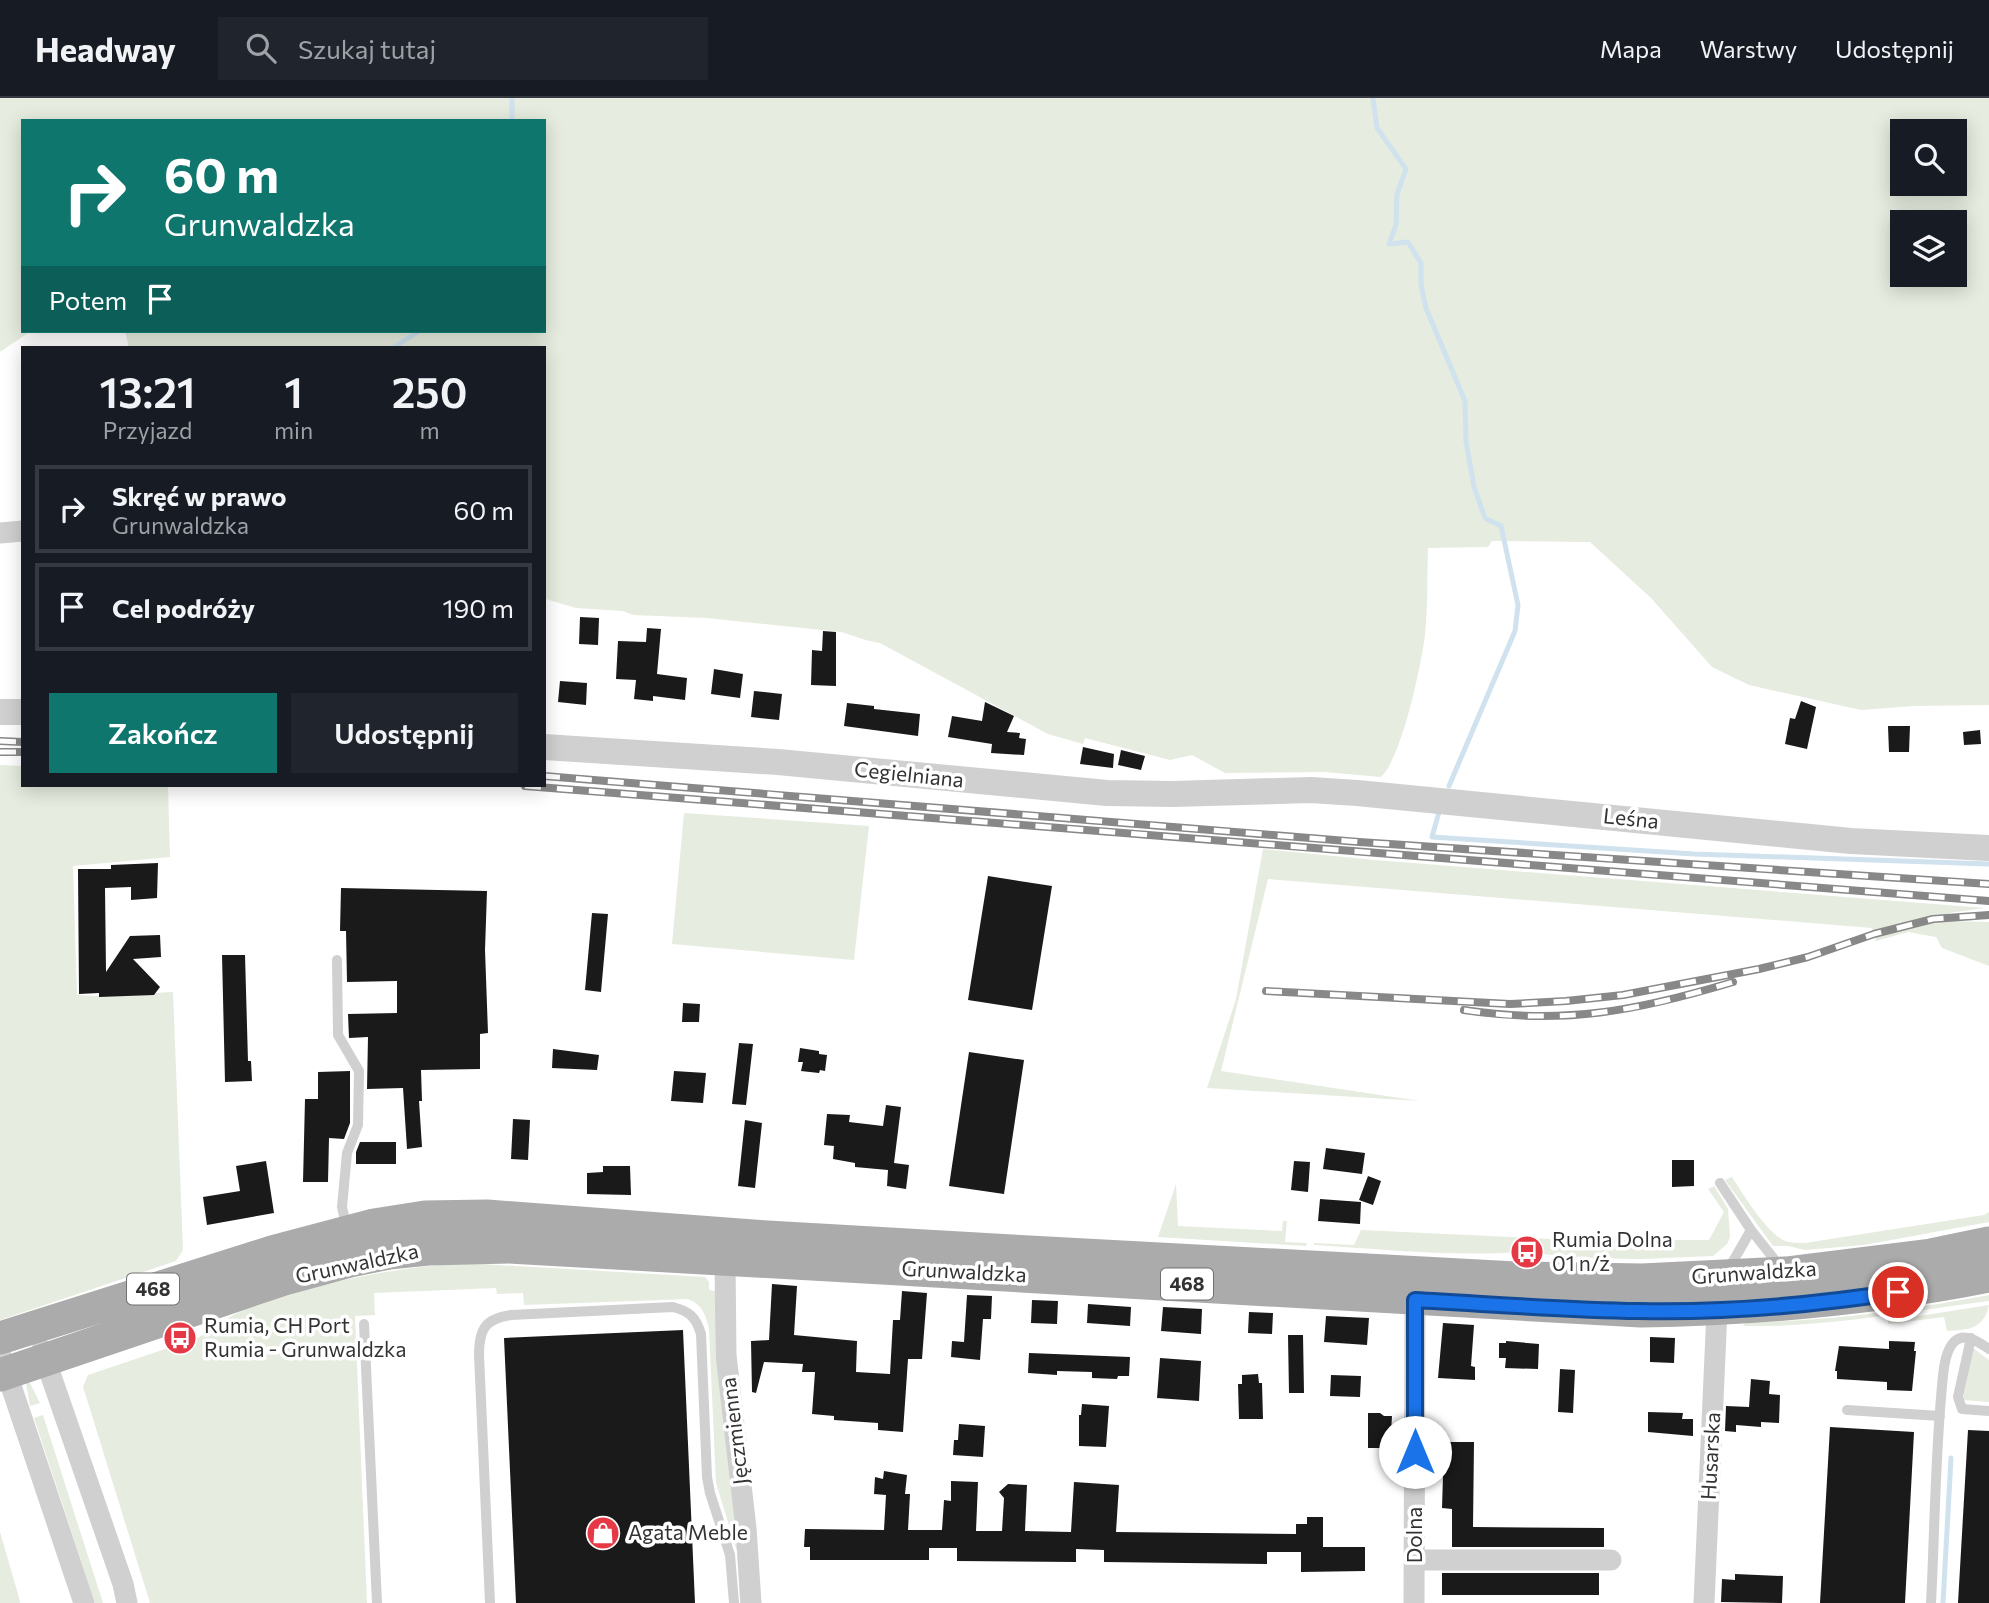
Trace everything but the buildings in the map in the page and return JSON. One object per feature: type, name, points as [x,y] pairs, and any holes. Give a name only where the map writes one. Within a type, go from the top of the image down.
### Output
[{"type":"main road","name":"Grunwaldzka","points":[[0,1338],[206,1272],[347,1232],[425,1217],[487,1216],[780,1237],[1440,1274],[1642,1280],[1786,1273],[1931,1255],[1989,1244]]},
{"type":"main road","name":"Grunwaldzka","points":[[2,1367],[45,1360],[284,1279],[388,1253],[428,1249],[509,1247],[1589,1310],[1717,1310],[1851,1299],[1989,1276]]},
{"type":"street","points":[[0,533],[21,531]]},
{"type":"street","points":[[0,712],[21,712]]},
{"type":"street","name":"Cegielniana","points":[[546,747],[778,762],[1107,793],[1173,794],[1273,790]]},
{"type":"street","name":"Leśna","points":[[1273,790],[1357,793],[1851,841],[1989,848]]},
{"type":"street","name":"Jęczmienna","points":[[725,1259],[726,1355],[746,1528],[751,1603]]},
{"type":"street","name":"Dolna","points":[[1415,1300],[1415,1603]]},
{"type":"street","name":"Husarska","points":[[1704,1603],[1717,1310]]},
{"type":"street","points":[[33,1327],[123,1584],[127,1603]]},
{"type":"street","points":[[2,1367],[84,1603]]},
{"type":"street","points":[[1415,1560],[1611,1560]]},
{"type":"lane","points":[[337,960],[338,1035],[359,1071],[358,1125],[347,1153],[342,1207],[347,1232]]},
{"type":"lane","points":[[1720,1183],[1751,1230],[1786,1273]]},
{"type":"lane","points":[[1724,1278],[1751,1230]]},
{"type":"lane","points":[[490,1603],[479,1355],[479,1339],[485,1325],[496,1317],[511,1315],[673,1307],[685,1310],[696,1320],[701,1334],[707,1477],[730,1555],[734,1603]]},
{"type":"lane","points":[[364,1324],[377,1603]]},
{"type":"lane","points":[[1931,1603],[1940,1416],[1947,1356],[1959,1338],[1971,1338],[1989,1349]]},
{"type":"lane","points":[[1971,1338],[1958,1398],[1962,1409],[1989,1410]]},
{"type":"lane","points":[[1847,1410],[1940,1416]]},
{"type":"shaded area","points":[[0,98],[1989,98],[1989,705],[1861,710],[1749,685],[1712,667],[1651,598],[1590,542],[1492,541],[1488,547],[1428,548],[1426,624],[1419,667],[1403,731],[1389,766],[1381,777],[1325,772],[1225,773],[1192,755],[1170,760],[1085,738],[1083,744],[1048,734],[880,643],[841,632],[707,618],[633,615],[623,611],[576,608],[546,599],[546,346],[129,346],[125,333],[546,333],[546,119],[21,119],[21,333],[28,333],[0,352]]},
{"type":"shaded area","points":[[0,765],[21,766],[21,787],[168,787],[170,857],[73,866],[77,995],[173,992],[183,1250],[176,1261],[0,1320]]},
{"type":"shaded area","points":[[684,813],[869,826],[854,960],[672,944]]},
{"type":"shaded area","points":[[1263,849],[1985,908],[1949,913],[1949,921],[1989,922],[1989,966],[1942,948],[1936,937],[1908,932],[1876,941],[1872,928],[1268,879],[1221,1071],[1420,1101],[1207,1088],[1236,999]]},
{"type":"shaded area","points":[[1732,1177],[1769,1228],[1783,1240],[1791,1242],[1805,1243],[1984,1215],[1989,1212],[1989,1222],[1864,1245],[1805,1250],[1773,1246],[1725,1180]]},
{"type":"shaded area","points":[[1176,1184],[1178,1226],[1282,1231],[1283,1221],[1287,1221],[1285,1242],[1307,1243],[1306,1246],[1158,1237]]},
{"type":"shaded area","points":[[1714,1186],[1728,1209],[1730,1237],[1727,1244],[1713,1256],[1587,1258],[1530,1253],[1521,1249],[1521,1252],[1469,1254],[1314,1245],[1354,1245],[1361,1230],[1571,1240],[1709,1240],[1724,1212],[1708,1189]]},
{"type":"shaded area","points":[[464,1263],[705,1277],[709,1282],[709,1290],[715,1291],[715,1355],[729,1443],[743,1603],[740,1603],[737,1551],[716,1483],[709,1328],[700,1307],[688,1299],[524,1305],[523,1293],[497,1294],[496,1288],[374,1293],[375,1315],[355,1316],[367,1603],[150,1603],[83,1387],[88,1375],[195,1339],[234,1315],[295,1293],[378,1273]]},
{"type":"shaded area","points":[[1989,1295],[1989,1301],[1866,1318],[1743,1326],[1746,1322],[1868,1314]]},
{"type":"shaded area","points":[[1989,1305],[1979,1324],[1962,1330],[1947,1331],[1944,1317],[1888,1324],[1888,1321]]},
{"type":"shaded area","points":[[1973,1348],[1989,1360],[1989,1402],[1963,1400]]},
{"type":"shaded area","points":[[29,1381],[40,1403],[30,1406],[26,1383]]},
{"type":"shaded area","points":[[43,1415],[103,1603],[95,1603],[34,1418]]},
{"type":"shaded area","points":[[0,1532],[18,1594],[20,1603],[0,1603]]},
{"type":"waterway","points":[[512,98],[512,119]]},
{"type":"waterway","points":[[1373,98],[1377,128],[1406,169],[1397,194],[1396,225],[1389,244],[1408,242],[1421,263],[1421,285],[1426,308],[1465,401],[1466,441],[1474,487],[1485,518],[1501,526],[1518,605],[1515,631],[1449,786]]},
{"type":"waterway","points":[[396,346],[416,333]]},
{"type":"waterway","points":[[1439,812],[1432,837],[1694,854],[1989,864]]},
{"type":"waterway","points":[[1943,1603],[1951,1458]]},
{"type":"railway","points":[[0,741],[21,742]]},
{"type":"railway","points":[[0,752],[21,752]]},
{"type":"railway","points":[[546,776],[1359,842],[1989,884]]},
{"type":"railway","points":[[538,787],[1989,901]]},
{"type":"railway","points":[[1266,991],[1510,1004],[1566,1001],[1623,995],[1759,969],[1933,919],[1989,915]]},
{"type":"railway","points":[[1464,1010],[1535,1016],[1600,1012],[1665,1001],[1733,982]]},
{"type":"place","name":"Rumia Dolna 01 n/ż","points":[[1527,1252]]},
{"type":"place","name":"Rumia, CH Port Rumia - Grunwaldzka","points":[[180,1338]]},
{"type":"place","name":"Agata Meble","points":[[603,1533]]},
{"type":"route","points":[[1415,1452],[1415,1300],[1589,1310],[1717,1310],[1851,1299],[1898,1292]]}]
